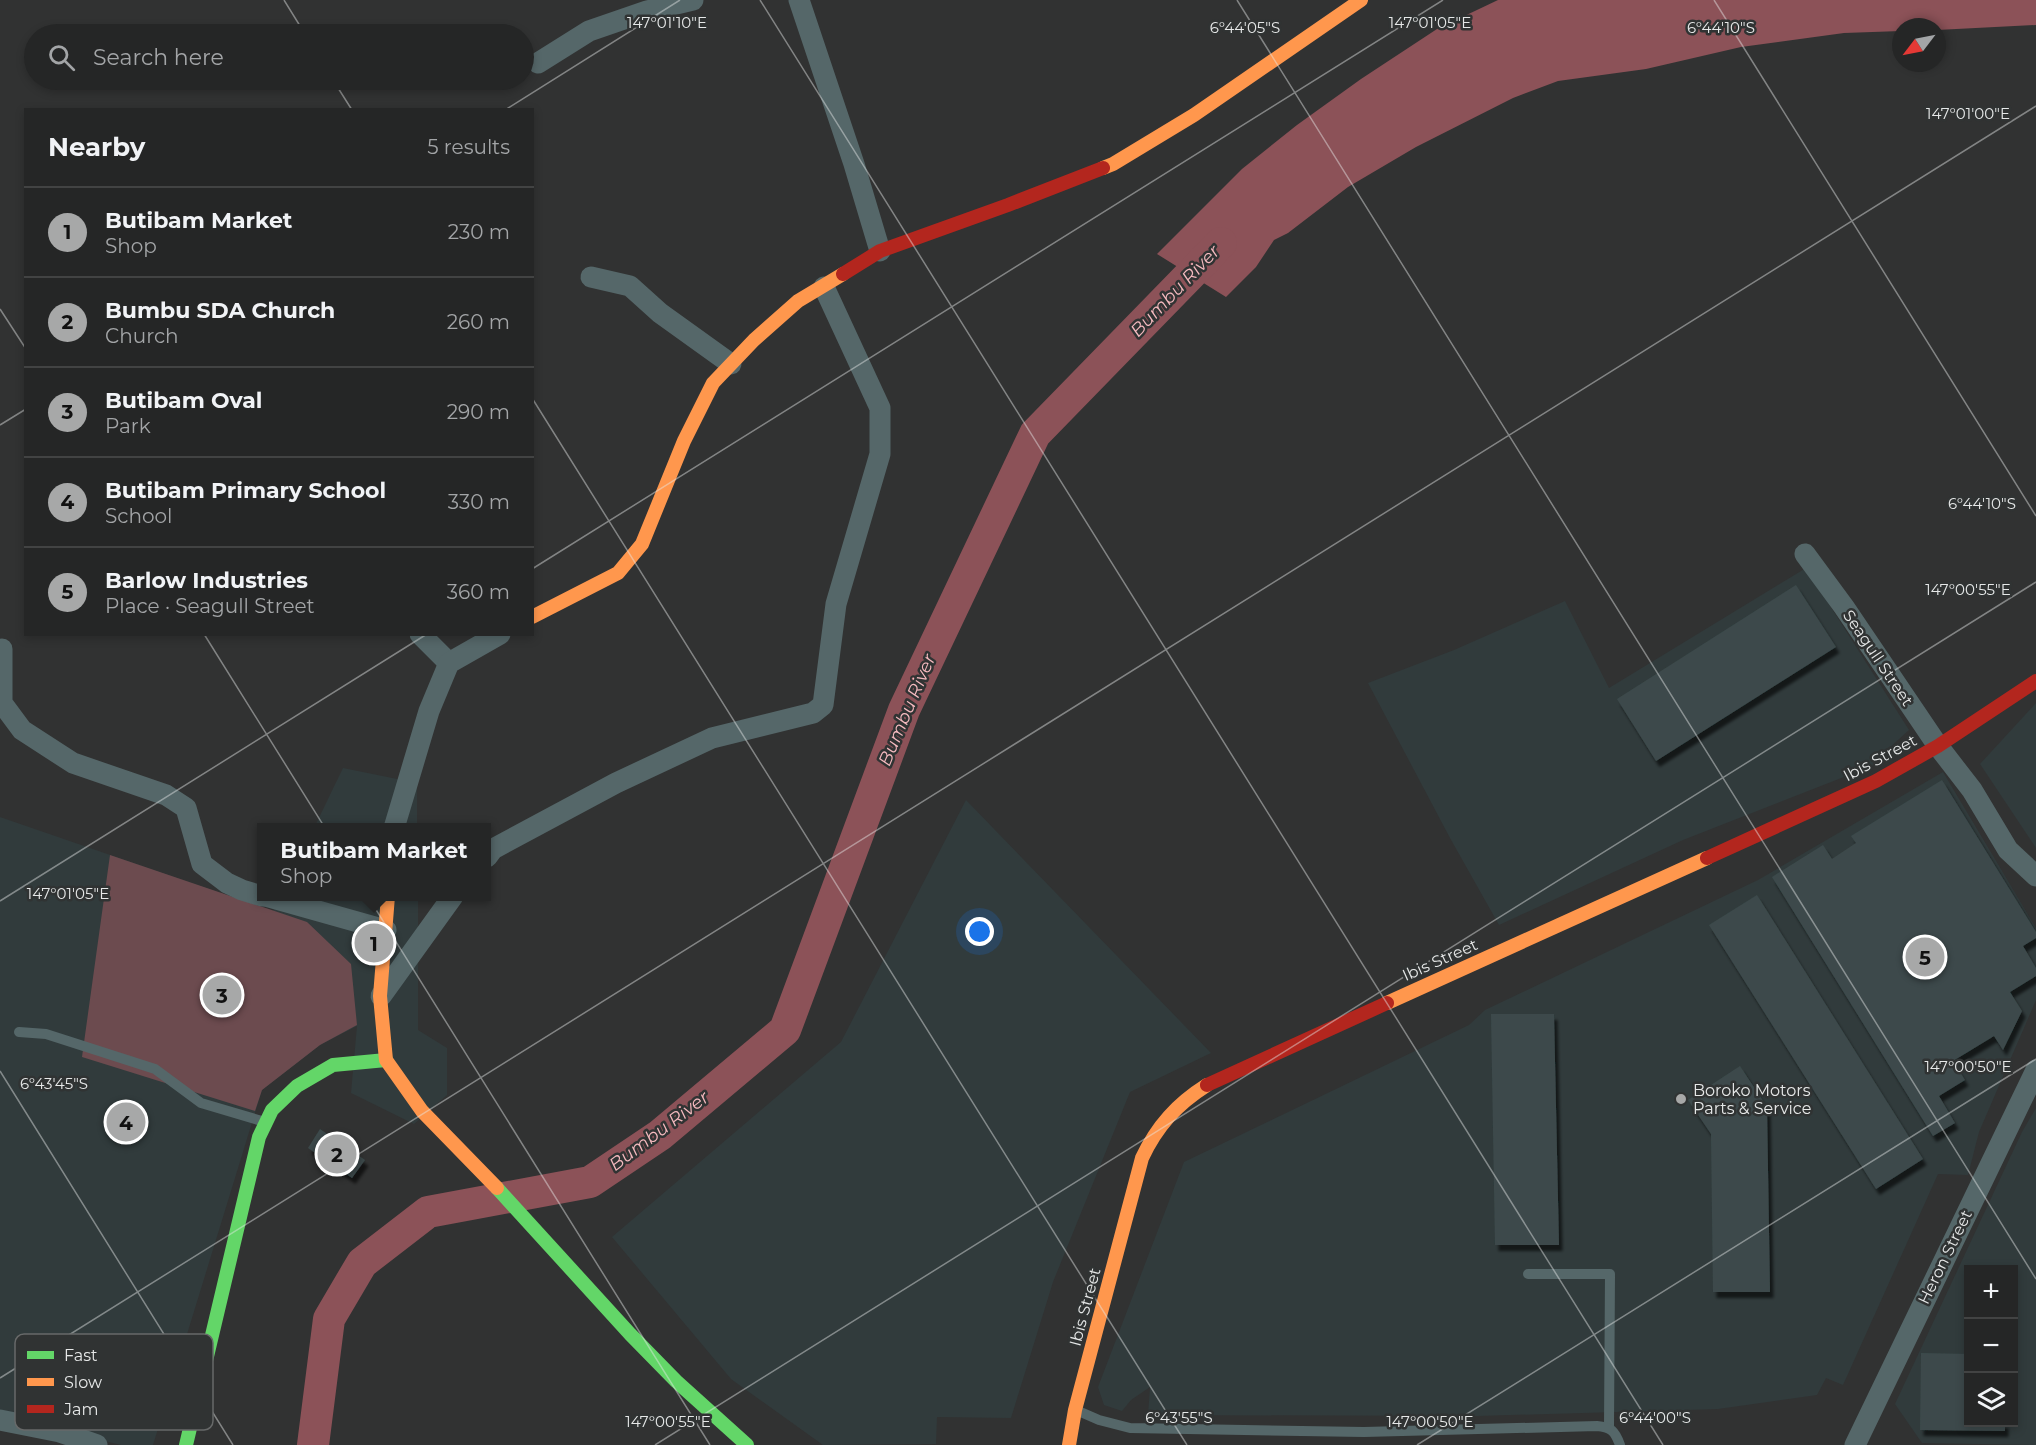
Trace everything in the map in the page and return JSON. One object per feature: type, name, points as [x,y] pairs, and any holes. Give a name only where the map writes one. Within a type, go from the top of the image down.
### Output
[{"type":"street","points":[[538,63],[589,31],[647,11],[693,0]]},
{"type":"street","points":[[799,0],[854,164],[880,251]]},
{"type":"street","points":[[534,616],[618,573],[642,544],[713,383],[754,340],[798,301],[880,251],[1113,164],[1194,115],[1361,0]]},
{"type":"street","points":[[591,277],[630,286],[660,313],[730,364]]},
{"type":"street","points":[[491,851],[616,783],[712,738],[813,713],[823,705],[836,604],[880,454],[880,408],[824,287]]},
{"type":"street","name":"Seagull Street","points":[[1805,554],[1844,607],[1938,746],[1972,789],[2008,850],[2036,876]]},
{"type":"street","points":[[422,636],[449,663]]},
{"type":"street","points":[[395,823],[429,711],[449,663],[496,636]]},
{"type":"street","points":[[2,649],[2,703],[22,730],[73,763],[166,795],[186,808],[202,864],[227,883],[257,894]]},
{"type":"street","name":"Ibis Street","points":[[1069,1445],[1075,1410],[1142,1158],[1152,1137],[1166,1117],[1186,1097],[1209,1083],[1876,781],[1938,746],[2036,681]]},
{"type":"street","points":[[281,901],[386,930]]},
{"type":"street","points":[[388,901],[380,996],[386,1060],[422,1111],[488,1178],[676,1381],[747,1445]]},
{"type":"street","points":[[380,996],[450,901]]},
{"type":"street","points":[[212,1334],[259,1137],[272,1110],[297,1086],[333,1065],[386,1060]]},
{"type":"street","name":"Heron Street","points":[[1855,1445],[2036,1070]]},
{"type":"street","points":[[0,1420],[15,1423]]},
{"type":"street","points":[[50,1430],[97,1445]]},
{"type":"street","points":[[186,1445],[190,1430]]},
{"type":"lane","points":[[19,1032],[45,1034],[155,1069],[201,1103],[266,1122]]},
{"type":"lane","points":[[1528,1274],[1610,1274],[1609,1426],[1614,1431],[1620,1445]]},
{"type":"lane","points":[[1075,1410],[1099,1420],[1130,1428],[1364,1432],[1609,1426]]},
{"type":"shaded area","points":[[1498,0],[2036,0],[2036,25],[1946,30],[1946,18],[1892,18],[1892,31],[1844,33],[1741,47],[1646,69],[1558,81],[1513,98],[1416,147],[1348,187],[1288,233],[1274,240],[1256,267],[1226,297],[1157,254],[1242,169],[1297,125],[1361,79],[1437,29]]},
{"type":"shaded area","points":[[1806,568],[1909,730],[1888,749],[1895,757],[1683,840],[1499,925],[1368,683],[1454,650],[1565,601],[1609,688]]},
{"type":"shaded area","points":[[2036,703],[2036,848],[1980,764]]},
{"type":"shaded area","points":[[343,768],[417,783],[417,823],[316,823]]},
{"type":"shaded area","points":[[1943,772],[2036,928],[2036,1000],[1979,1132],[1968,1175],[1938,1174],[1843,1385],[1826,1378],[1817,1395],[1718,1409],[1477,1416],[1148,1415],[1150,1387],[1131,1400],[1122,1411],[1104,1405],[1098,1387],[1184,1162],[1469,1025],[1485,1010],[1758,880]]},
{"type":"shaded area","points":[[966,800],[1211,1053],[1130,1092],[1053,1282],[1011,1418],[937,1417],[936,1444],[823,1445],[731,1379],[612,1237],[841,1042]]},
{"type":"shaded area","points":[[0,817],[273,911],[278,901],[418,901],[418,1030],[447,1048],[447,1095],[414,1124],[351,1093],[357,1026],[320,1045],[262,1090],[187,1334],[15,1334],[15,1419],[0,1415]]},
{"type":"shaded area","points":[[110,855],[307,922],[351,964],[357,1025],[320,1045],[262,1090],[255,1111],[82,1057]]},
{"type":"shaded area","points":[[2036,1108],[2036,1445],[1922,1443],[1895,1404],[2022,1132]]},
{"type":"shaded area","points":[[60,1430],[158,1430],[153,1445],[121,1445]]},
{"type":"building","points":[[1796,585],[1836,647],[1656,761],[1617,699]]},
{"type":"building","points":[[1942,780],[2036,932],[2036,938],[2023,946],[2036,968],[2036,976],[2010,992],[2022,1011],[2003,1050],[1994,1036],[1953,1061],[1965,1080],[1939,1096],[1955,1123],[1933,1136],[1772,877],[1823,845],[1832,859],[1856,843],[1851,836]]},
{"type":"building","points":[[1757,895],[1923,1159],[1876,1189],[1709,925]]},
{"type":"building","points":[[1491,1014],[1554,1014],[1559,1245],[1495,1245]]},
{"type":"building","points":[[1740,1066],[1767,1107],[1770,1292],[1713,1292],[1711,1134],[1688,1100]]},
{"type":"building","points":[[320,1129],[365,1160],[352,1178],[308,1148]]},
{"type":"building","points":[[1921,1353],[1964,1354],[1964,1427],[2005,1427],[2005,1431],[1920,1430]]},
{"type":"waterway","name":"Bumbu River","points":[[313,1445],[329,1319],[362,1263],[428,1212],[590,1182],[660,1135],[785,1030],[904,710],[1035,434],[1221,243]]},
{"type":"traffic: fast","points":[[212,1334],[259,1137],[272,1110],[297,1086],[333,1065],[386,1060]]},
{"type":"traffic: fast","points":[[497,1188],[630,1334],[676,1381],[747,1445]]},
{"type":"traffic: fast","points":[[186,1445],[190,1430]]},
{"type":"traffic: slow","points":[[1103,168],[1194,115],[1361,0]]},
{"type":"traffic: slow","points":[[534,616],[618,573],[642,544],[684,441],[713,383],[754,340],[798,301],[843,274]]},
{"type":"traffic: slow","points":[[1387,1003],[1707,858]]},
{"type":"traffic: slow","points":[[388,901],[380,996],[386,1060],[422,1111],[497,1188]]},
{"type":"traffic: slow","points":[[1069,1445],[1075,1410],[1142,1158],[1154,1136],[1177,1108],[1207,1085]]},
{"type":"traffic: jam","points":[[843,274],[880,251],[1103,168]]},
{"type":"traffic: jam","points":[[1707,858],[1876,781],[1938,746],[2036,681]]},
{"type":"traffic: jam","points":[[1207,1085],[1387,1003]]},
{"type":"place","name":"Butibam Market","points":[[374,943]]},
{"type":"place","name":"Barlow Industries","points":[[1925,957]]},
{"type":"place","name":"Butibam Oval","points":[[222,995]]},
{"type":"place","name":"Boroko Motors Parts & Service","points":[[1681,1099]]},
{"type":"place","name":"Butibam Primary School","points":[[126,1122]]},
{"type":"place","name":"Bumbu SDA Church","points":[[337,1154]]}]
